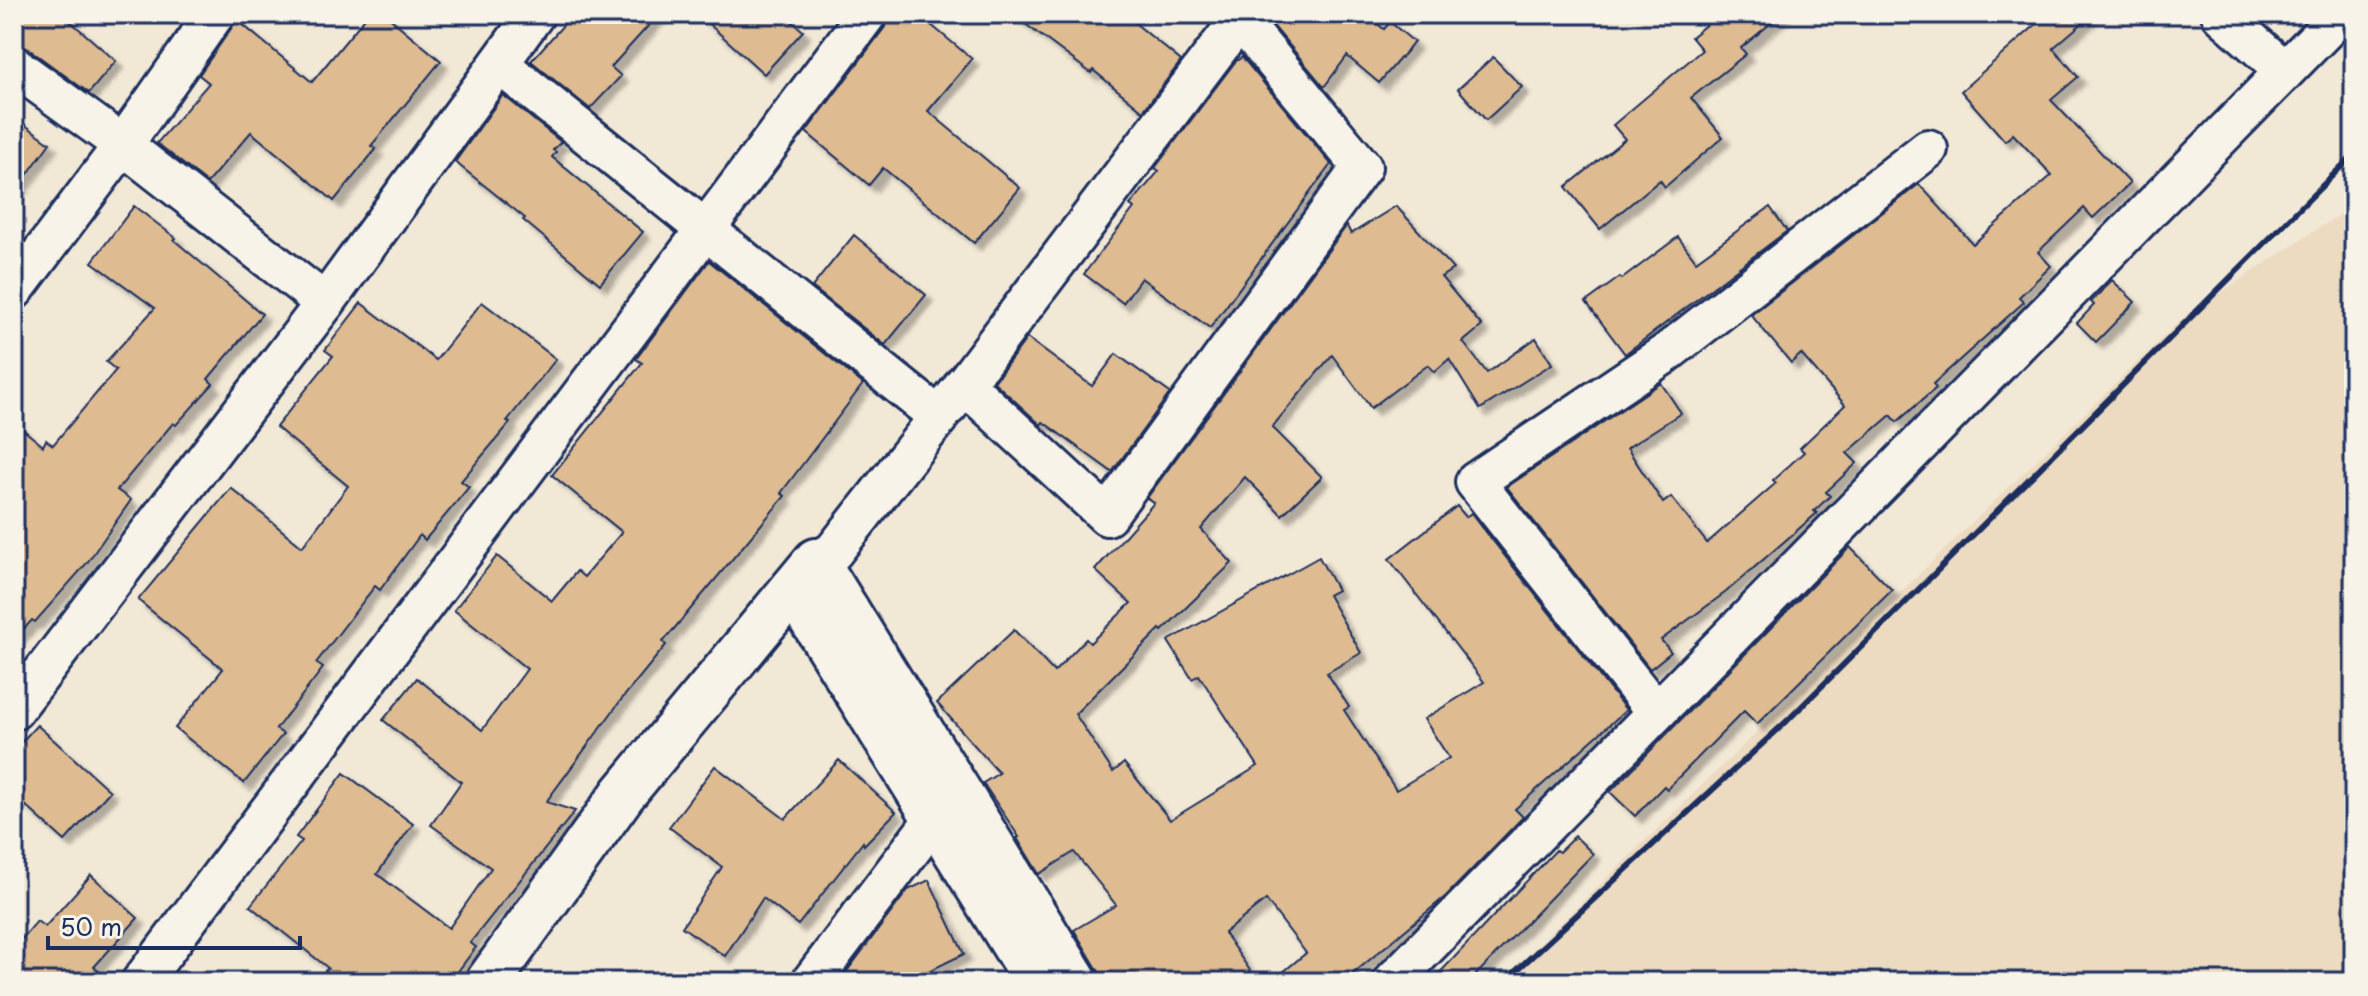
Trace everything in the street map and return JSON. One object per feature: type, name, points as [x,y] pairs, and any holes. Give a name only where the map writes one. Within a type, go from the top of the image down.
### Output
[{"type":"main road","points":[[816,579],[935,818],[1037,982]]},
{"type":"main road","points":[[488,982],[623,794],[816,579]]},
{"type":"main road","points":[[522,982],[641,811],[816,579]]},
{"type":"main road","points":[[816,579],[1076,982]]},
{"type":"street","points":[[14,290],[123,145],[215,14]]},
{"type":"street","points":[[14,710],[325,303],[535,14]]},
{"type":"street","points":[[141,982],[867,14]]},
{"type":"street","points":[[2221,14],[2284,70]]},
{"type":"street","points":[[1392,982],[2341,14]]},
{"type":"street","points":[[816,579],[1242,17],[1362,167],[1107,516],[964,384]]},
{"type":"street","points":[[499,64],[939,417]]},
{"type":"street","points":[[14,66],[123,145],[325,303]]},
{"type":"street","points":[[1656,712],[1475,482],[1665,354],[1928,149]]},
{"type":"street","points":[[811,982],[935,818]]},
{"type":"shaded area","points":[[2354,205],[2354,982],[1500,982],[2184,317]]},
{"type":"building","points":[[14,14],[62,14],[116,61],[89,93],[27,48],[14,44]]},
{"type":"building","points":[[368,14],[385,14],[441,61],[371,146],[376,149],[334,201],[251,132],[207,183],[157,143],[209,83],[199,75],[237,20],[312,82]]},
{"type":"building","points":[[573,14],[659,14],[611,67],[621,76],[590,109],[531,61]]},
{"type":"building","points":[[698,14],[784,14],[803,31],[764,74]]},
{"type":"building","points":[[889,14],[918,14],[972,59],[928,111],[1020,188],[974,243],[883,168],[869,185],[806,132],[885,27]]},
{"type":"building","points":[[1012,14],[1124,14],[1181,61],[1143,111],[1093,70],[1091,73]]},
{"type":"building","points":[[1276,14],[1365,14],[1384,29],[1390,22],[1414,42],[1379,83],[1347,56],[1324,87],[1270,22]]},
{"type":"building","points":[[1719,14],[1782,14],[1741,48],[1746,54],[1691,98],[1723,137],[1665,187],[1660,180],[1600,229],[1566,187],[1625,139],[1613,125],[1702,50],[1691,37]]},
{"type":"building","points":[[2048,14],[2093,14],[2053,48],[2078,77],[2051,100],[2130,183],[2093,218],[2084,208],[2038,252],[2051,266],[2019,297],[2024,302],[1933,384],[1936,388],[1897,422],[1891,415],[1847,453],[1857,463],[1826,492],[1830,496],[1814,511],[1817,513],[1726,592],[1661,640],[1671,652],[1650,669],[1507,487],[1661,383],[1681,413],[1627,448],[1663,503],[1671,497],[1707,543],[1776,483],[1773,480],[1804,452],[1800,448],[1845,405],[1801,354],[1791,363],[1751,315],[1919,184],[1973,244],[2052,175],[2013,134],[2005,141],[1961,91]]},
{"type":"building","points":[[1242,57],[1331,164],[1210,328],[1141,278],[1123,303],[1084,274],[1134,208],[1130,205],[1159,171],[1155,168],[1235,62]]},
{"type":"building","points":[[1493,57],[1522,87],[1486,120],[1458,89]]},
{"type":"building","points":[[503,95],[561,142],[553,150],[556,152],[552,157],[643,232],[600,284],[455,162]]},
{"type":"building","points":[[14,117],[50,143],[14,193]]},
{"type":"building","points":[[134,206],[176,238],[174,240],[262,314],[208,379],[213,384],[176,425],[173,423],[117,490],[131,500],[87,563],[35,622],[32,620],[14,640],[14,422],[43,446],[46,440],[53,445],[116,370],[106,362],[155,308],[92,262]]},
{"type":"building","points":[[1396,206],[1453,269],[1441,277],[1482,326],[1463,342],[1487,373],[1536,338],[1552,364],[1480,409],[1449,359],[1434,372],[1428,365],[1371,408],[1332,355],[1272,427],[1322,477],[1282,515],[1245,477],[1201,529],[1232,563],[1075,714],[1113,772],[1124,763],[1170,820],[1258,766],[1199,675],[1192,679],[1168,641],[1319,557],[1337,590],[1328,595],[1361,653],[1327,673],[1349,707],[1344,710],[1396,790],[1449,758],[1424,719],[1484,682],[1389,559],[1457,506],[1466,517],[1471,513],[1626,710],[1515,809],[1523,817],[1446,896],[1343,982],[1271,982],[1306,953],[1266,900],[1224,933],[1258,982],[1105,982],[1074,930],[1116,905],[1074,852],[1039,874],[983,783],[999,773],[937,703],[1014,630],[1054,672],[1086,639],[1090,643],[1131,603],[1095,570],[1154,503],[1147,498],[1345,228],[1347,226],[1351,234]]},
{"type":"building","points":[[1770,207],[1787,231],[1625,354],[1586,302],[1678,237],[1696,261]]},
{"type":"building","points":[[854,235],[926,295],[885,345],[812,287]]},
{"type":"building","points":[[709,261],[863,384],[781,493],[785,496],[663,642],[666,645],[546,802],[575,811],[470,943],[476,947],[450,982],[315,982],[328,968],[250,906],[302,841],[296,837],[344,773],[413,824],[377,874],[449,928],[491,868],[431,825],[461,782],[383,720],[417,678],[482,730],[527,669],[454,610],[497,556],[552,601],[577,571],[584,577],[622,532],[552,475],[642,363],[636,359]]},
{"type":"building","points":[[2112,280],[2135,302],[2096,342],[2077,323]]},
{"type":"building","points":[[482,302],[556,359],[507,421],[510,423],[461,481],[469,487],[425,540],[420,535],[380,590],[375,586],[316,663],[323,668],[276,729],[283,734],[244,783],[175,728],[223,669],[138,600],[231,488],[302,547],[348,486],[276,427],[333,356],[325,350],[361,303],[436,360]]},
{"type":"building","points":[[1027,338],[1092,386],[1116,354],[1170,393],[1112,472],[1043,422],[1041,425],[994,382]]},
{"type":"building","points":[[1850,547],[1892,590],[1757,724],[1744,711],[1667,789],[1664,786],[1635,816],[1610,792]]},
{"type":"building","points":[[37,725],[110,791],[65,841],[14,795],[14,750]]},
{"type":"building","points":[[839,760],[896,812],[864,845],[863,842],[798,925],[763,898],[725,956],[682,927],[722,867],[669,827],[715,766],[785,819]]},
{"type":"building","points":[[1575,836],[1593,854],[1469,982],[1431,982],[1556,850],[1559,852]]},
{"type":"building","points":[[91,875],[138,918],[94,967],[111,982],[14,982],[14,948],[37,921],[45,927]]},
{"type":"building","points":[[929,880],[964,954],[906,982],[839,982],[908,890]]},
{"type":"railway","points":[[1504,982],[1787,721],[2354,154]]}]
